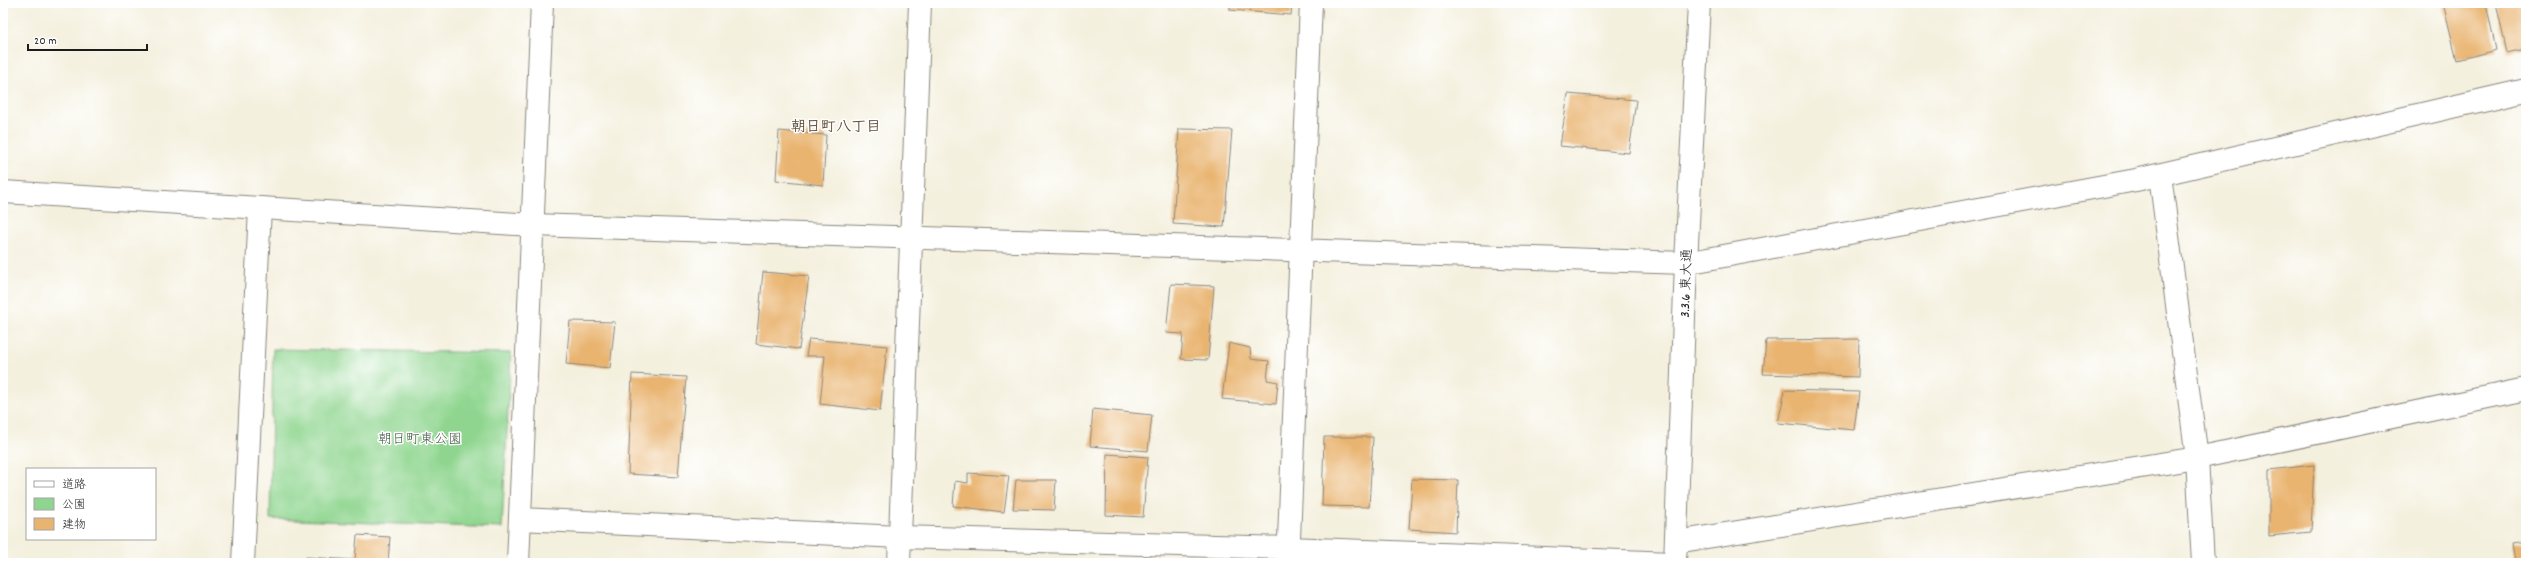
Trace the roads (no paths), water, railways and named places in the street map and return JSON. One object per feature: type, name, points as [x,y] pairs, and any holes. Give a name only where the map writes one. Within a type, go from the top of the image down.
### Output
[{"type":"street","points":[[518,563],[542,3]]},
{"type":"street","points":[[899,563],[920,3]]},
{"type":"street","points":[[1288,555],[1311,3]]},
{"type":"street","name":"3.3.6 東大通","points":[[1675,556],[1686,264],[1699,3]]},
{"type":"street","points":[[3,192],[533,225],[911,239],[1686,264],[2160,175],[2526,90]]},
{"type":"street","points":[[2160,175],[2197,458],[2203,563]]},
{"type":"street","points":[[244,563],[260,208]]},
{"type":"street","points":[[520,519],[1288,555],[1675,556],[2197,458],[2526,389]]},
{"type":"district","name":"朝日町八丁目","points":[[836,126]]},
{"type":"park label","name":"朝日町東公園","points":[[420,438]]}]
